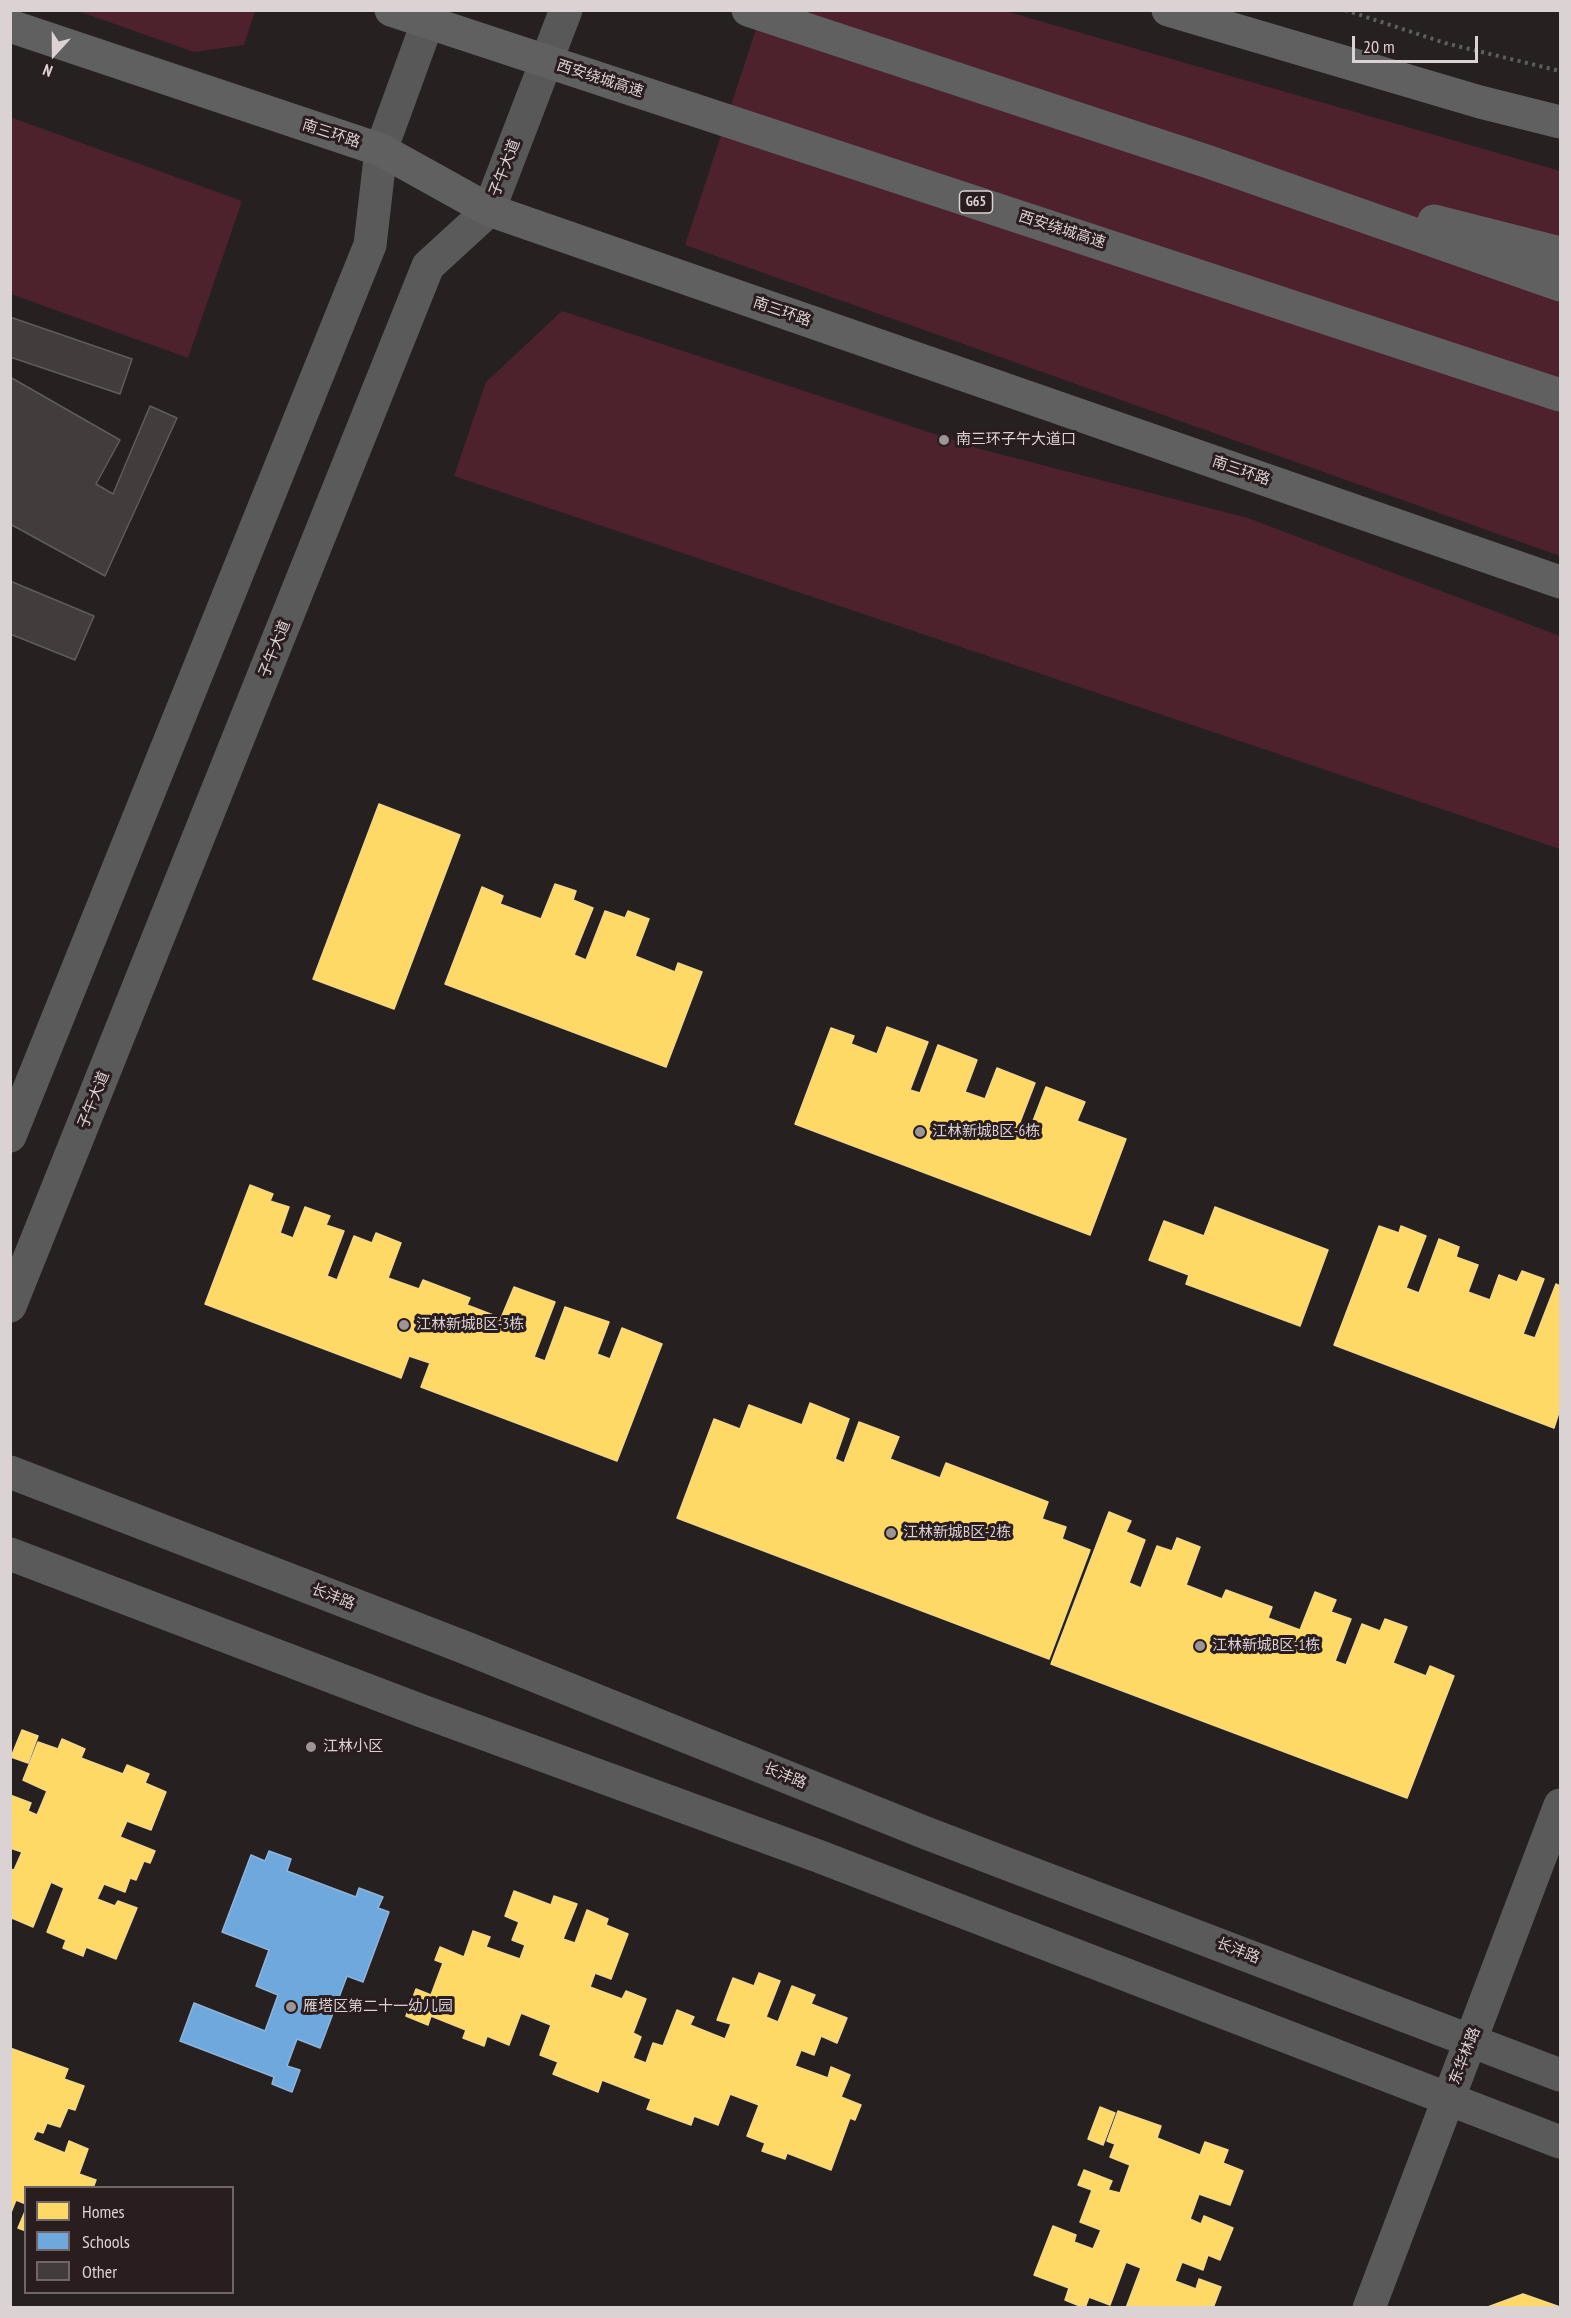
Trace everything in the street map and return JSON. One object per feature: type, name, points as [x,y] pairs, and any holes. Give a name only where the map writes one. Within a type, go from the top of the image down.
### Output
[{"type":"highway","name":"西安绕城高速","points":[[391,10],[1560,395]]},
{"type":"highway","points":[[748,10],[1209,162],[1560,285]]},
{"type":"highway","points":[[1168,10],[1480,102],[1560,122]]},
{"type":"highway","name":"南三环路","points":[[10,26],[224,100],[381,150],[489,210],[1560,582]]},
{"type":"highway","points":[[1209,162],[1560,253]]},
{"type":"main road","points":[[381,150],[432,10]]},
{"type":"main road","name":"子午大道","points":[[489,210],[566,10]]},
{"type":"street","points":[[10,1136],[370,245],[381,150]]},
{"type":"street","name":"子午大道","points":[[10,1306],[428,266],[489,210]]},
{"type":"street","name":"长沣路","points":[[10,1472],[472,1650],[926,1833],[1560,2075]]},
{"type":"street","points":[[10,1554],[422,1712],[819,1856],[1560,2142]]},
{"type":"street","name":"东华林路","points":[[1369,2307],[1560,1805]]},
{"type":"path","points":[[1345,10],[1445,43],[1560,71]]},
{"type":"shaded area","points":[[255,10],[244,45],[194,52],[78,11]]},
{"type":"shaded area","points":[[762,11],[1005,11],[1560,171],[1560,556],[685,245]]},
{"type":"shaded area","points":[[10,117],[242,201],[188,358],[11,294]]},
{"type":"shaded area","points":[[562,311],[980,449],[1248,518],[1560,636],[1560,849],[454,476],[486,382]]},
{"type":"building: Homes","points":[[379,804],[460,835],[394,1009],[313,979]]},
{"type":"building: Homes","points":[[555,884],[576,891],[573,900],[593,908],[574,955],[586,960],[605,911],[625,918],[628,911],[649,919],[635,956],[675,972],[678,963],[702,972],[666,1067],[445,984],[482,887],[503,896],[500,904],[541,919]]},
{"type":"building: Homes","name":"江林新城B区-6栋","points":[[887,1027],[928,1042],[910,1090],[920,1093],[938,1045],[977,1060],[965,1092],[985,1099],[997,1068],[1035,1083],[1017,1130],[1028,1134],[1046,1087],[1085,1102],[1077,1121],[1126,1139],[1090,1235],[795,1124],[831,1028],[854,1036],[851,1044],[877,1054]]},
{"type":"building: Homes","name":"江林新城B区-3栋","points":[[250,1185],[273,1194],[270,1201],[289,1207],[280,1233],[293,1238],[305,1207],[330,1216],[326,1225],[344,1231],[327,1276],[337,1280],[354,1236],[372,1243],[376,1233],[401,1243],[388,1278],[419,1289],[423,1280],[470,1298],[467,1305],[501,1318],[514,1287],[555,1302],[534,1357],[545,1361],[565,1307],[609,1322],[597,1354],[610,1359],[622,1328],[662,1344],[617,1461],[421,1387],[430,1363],[409,1356],[401,1378],[205,1304]]},
{"type":"building: Homes","points":[[1215,1207],[1328,1250],[1300,1326],[1186,1284],[1189,1275],[1149,1260],[1164,1221],[1204,1236]]},
{"type":"building: Homes","points":[[1379,1226],[1399,1233],[1401,1226],[1426,1236],[1406,1288],[1419,1293],[1439,1239],[1459,1247],[1456,1257],[1478,1265],[1468,1292],[1490,1300],[1499,1275],[1517,1282],[1522,1271],[1544,1279],[1523,1334],[1535,1338],[1556,1284],[1560,1286],[1560,1409],[1554,1428],[1334,1345]]},
{"type":"building: Homes","name":"江林新城B区-2栋","points":[[810,1403],[849,1419],[835,1459],[844,1463],[859,1422],[899,1437],[890,1459],[940,1478],[946,1463],[1048,1502],[1042,1519],[1066,1527],[1062,1539],[1090,1550],[1049,1659],[677,1518],[714,1419],[740,1429],[749,1405],[802,1425]]},
{"type":"building: Homes","name":"江林新城B区-1栋","points":[[1109,1512],[1131,1521],[1126,1532],[1145,1540],[1129,1583],[1141,1588],[1157,1546],[1172,1551],[1177,1538],[1200,1547],[1186,1585],[1222,1599],[1226,1590],[1272,1607],[1268,1618],[1300,1630],[1315,1592],[1336,1600],[1331,1612],[1351,1619],[1335,1661],[1346,1665],[1362,1624],[1380,1631],[1385,1619],[1407,1627],[1393,1663],[1426,1676],[1430,1666],[1454,1676],[1407,1798],[1051,1664]]},
{"type":"building: Homes","points":[[22,1730],[38,1736],[28,1763],[11,1757]]},
{"type":"building: Homes","points":[[62,1739],[85,1749],[81,1758],[123,1774],[127,1765],[149,1774],[145,1783],[166,1792],[151,1830],[127,1821],[120,1837],[155,1851],[150,1863],[144,1861],[136,1880],[130,1878],[125,1892],[104,1884],[97,1899],[115,1906],[118,1901],[137,1908],[116,1959],[86,1947],[83,1956],[63,1948],[66,1940],[47,1932],[64,1888],[51,1882],[33,1927],[12,1918],[10,1922],[10,1869],[14,1870],[22,1852],[10,1848],[10,1795],[31,1803],[28,1811],[37,1815],[47,1791],[23,1780],[38,1742],[58,1749]]},
{"type":"building: Homes","points":[[514,1891],[551,1905],[554,1896],[577,1904],[563,1939],[575,1943],[587,1910],[608,1919],[606,1925],[628,1934],[611,1979],[595,1973],[590,1987],[622,1999],[626,1991],[646,1999],[633,2033],[641,2037],[633,2058],[646,2063],[653,2043],[663,2046],[677,2010],[694,2017],[690,2025],[725,2039],[731,2024],[717,2020],[733,1978],[754,1986],[759,1973],[780,1981],[766,2017],[778,2022],[792,1986],[815,1995],[811,2004],[847,2018],[837,2043],[821,2036],[814,2055],[801,2050],[795,2066],[828,2078],[831,2067],[850,2075],[841,2097],[861,2105],[855,2120],[850,2118],[831,2170],[787,2153],[785,2159],[762,2151],[765,2143],[747,2136],[759,2105],[730,2094],[718,2125],[694,2116],[691,2125],[647,2109],[651,2099],[602,2080],[598,2092],[553,2074],[558,2062],[540,2055],[551,2025],[521,2013],[509,2045],[487,2036],[484,2046],[463,2038],[466,2030],[431,2016],[428,2025],[406,2016],[416,1989],[431,1995],[443,1963],[435,1960],[440,1947],[464,1957],[473,1931],[490,1937],[486,1947],[520,1959],[525,1945],[512,1940],[519,1922],[505,1916]]},
{"type":"building: Homes","points":[[10,2048],[68,2069],[64,2079],[84,2086],[75,2110],[68,2108],[60,2127],[47,2123],[43,2133],[37,2131],[33,2140],[65,2153],[69,2141],[88,2149],[79,2174],[96,2180],[94,2186],[24,2186],[24,2203],[16,2200],[10,2215]]},
{"type":"building: Homes","points":[[1100,2107],[1115,2113],[1103,2145],[1088,2139]]},
{"type":"building: Homes","points":[[1118,2111],[1161,2126],[1157,2138],[1200,2155],[1205,2142],[1228,2150],[1223,2163],[1243,2171],[1230,2205],[1199,2194],[1190,2219],[1201,2224],[1204,2216],[1233,2228],[1220,2260],[1208,2255],[1203,2270],[1182,2262],[1175,2281],[1196,2289],[1199,2279],[1221,2287],[1213,2308],[1126,2308],[1141,2268],[1126,2262],[1110,2305],[1089,2297],[1085,2308],[1065,2300],[1069,2288],[1034,2275],[1053,2226],[1076,2235],[1074,2242],[1093,2249],[1101,2230],[1080,2222],[1092,2190],[1078,2185],[1084,2170],[1112,2181],[1108,2190],[1120,2193],[1130,2165],[1110,2157],[1115,2144],[1107,2141]]},
{"type":"building: Homes","points":[[24,2214],[24,2230],[18,2228]]},
{"type":"building: Homes","points":[[1523,2294],[1560,2308],[1485,2308]]},
{"type":"building: Schools","points":[[269,1851],[291,1859],[287,1871],[356,1897],[359,1888],[383,1897],[378,1908],[389,1912],[363,1982],[347,1976],[320,2048],[297,2039],[287,2066],[300,2070],[292,2092],[272,2084],[274,2077],[180,2041],[194,2003],[265,2031],[278,1995],[256,1986],[269,1950],[222,1932],[251,1855],[265,1861]]},
{"type":"building: Other","points":[[10,317],[132,359],[120,394],[10,357]]},
{"type":"building: Other","points":[[10,377],[120,440],[96,484],[113,494],[150,406],[177,418],[105,576],[10,524]]},
{"type":"building: Other","points":[[10,581],[94,616],[75,660],[10,634]]},
{"type":"place","name":"南三环子午大道口","points":[[944,440]]},
{"type":"place","name":"江林新城B区-6栋","points":[[920,1132]]},
{"type":"place","name":"江林新城B区-3栋","points":[[404,1325]]},
{"type":"place","name":"江林新城B区-2栋","points":[[891,1533]]},
{"type":"place","name":"江林新城B区-1栋","points":[[1200,1646]]},
{"type":"place","name":"江林小区","points":[[311,1747]]},
{"type":"place","name":"雁塔区第二十一幼儿园","points":[[291,2007]]}]
